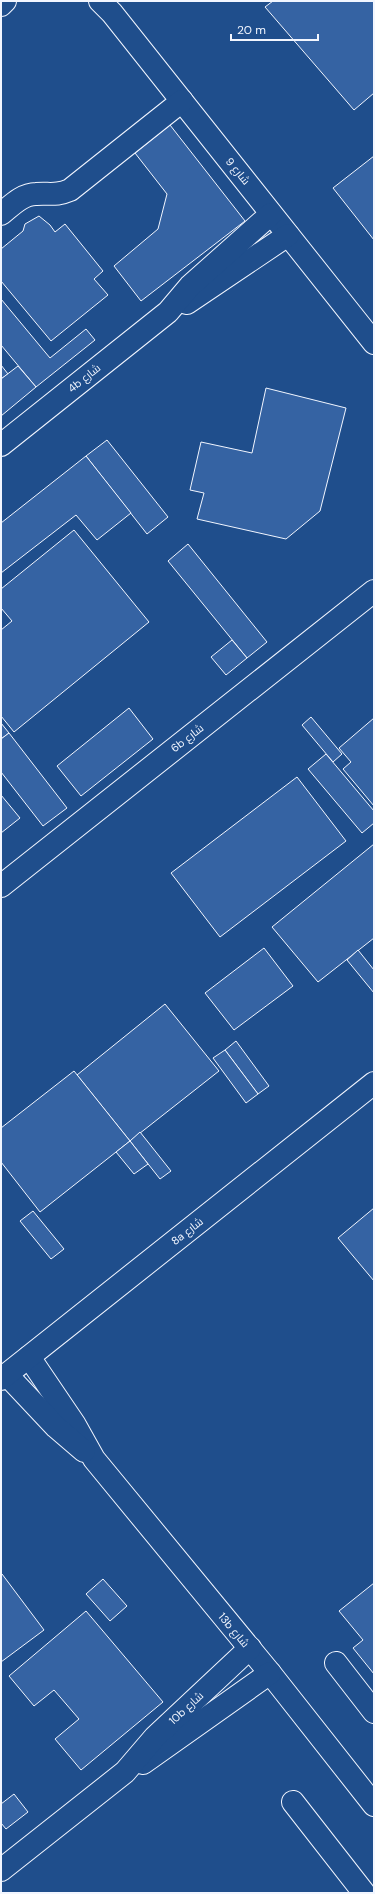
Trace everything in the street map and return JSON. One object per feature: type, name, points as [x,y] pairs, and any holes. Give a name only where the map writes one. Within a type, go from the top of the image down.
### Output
[{"type":"street","points":[[1,5],[5,1]]},
{"type":"street","name":"شارع 9","points":[[100,1],[112,13],[374,343]]},
{"type":"street","points":[[1,214],[23,197],[35,194],[59,195],[70,190],[182,102]]},
{"type":"street","name":"4b شارع","points":[[168,312],[190,286],[271,214]]},
{"type":"street","name":"4b شارع","points":[[1,444],[168,312],[197,297],[288,235]]},
{"type":"street","name":"6b شارع","points":[[1,886],[374,591]]},
{"type":"street","name":"8a شارع","points":[[4,1377],[374,1083]]},
{"type":"street","name":"13b شارع","points":[[29,1357],[76,1425],[92,1457]]},
{"type":"street","name":"13b شارع","points":[[4,1377],[56,1427],[92,1457],[250,1648],[373,1801]]},
{"type":"street","name":"10b شارع","points":[[125,1772],[155,1737],[250,1648]]},
{"type":"street","points":[[336,1663],[374,1712]]},
{"type":"street","name":"10b شارع","points":[[1,1870],[125,1772],[154,1756],[270,1673]]},
{"type":"street","points":[[293,1802],[364,1893]]},
{"type":"building","points":[[273,1],[374,1],[374,93],[354,110],[265,7]]},
{"type":"building","points":[[170,125],[245,221],[141,301],[114,266],[158,229],[167,194],[135,153]]},
{"type":"building","points":[[374,156],[374,240],[333,188]]},
{"type":"building","points":[[39,216],[50,225],[55,232],[65,224],[103,271],[94,279],[108,295],[51,341],[1,281],[1,249],[23,231],[25,224]]},
{"type":"building","points":[[1,299],[50,358],[86,329],[95,340],[36,387],[1,345]]},
{"type":"building","points":[[1,365],[8,374],[1,379]]},
{"type":"building","points":[[18,366],[36,387],[1,416],[1,379]]},
{"type":"building","points":[[266,388],[346,408],[320,511],[286,539],[197,519],[204,493],[190,490],[201,442],[252,453]]},
{"type":"building","points":[[107,440],[168,517],[147,534],[86,456]]},
{"type":"building","points":[[86,456],[131,513],[97,540],[76,515],[1,573],[1,523]]},
{"type":"building","points":[[74,530],[149,622],[14,732],[1,716],[1,630],[12,621],[1,608],[1,589]]},
{"type":"building","points":[[188,544],[267,642],[247,658],[168,561]]},
{"type":"building","points":[[232,640],[247,658],[226,675],[211,657]]},
{"type":"building","points":[[129,708],[153,739],[81,796],[57,766]]},
{"type":"building","points":[[311,717],[342,754],[333,762],[302,725]]},
{"type":"building","points":[[374,718],[374,806],[343,769],[351,762],[339,748]]},
{"type":"building","points":[[1,723],[9,733],[1,739]]},
{"type":"building","points":[[9,733],[67,808],[43,826],[1,772],[1,739]]},
{"type":"building","points":[[326,754],[374,811],[374,823],[362,833],[308,769]]},
{"type":"building","points":[[297,777],[346,841],[220,937],[171,873]]},
{"type":"building","points":[[1,795],[20,818],[1,833]]},
{"type":"building","points":[[374,844],[374,938],[318,982],[272,927]]},
{"type":"building","points":[[264,948],[293,986],[234,1030],[205,993]]},
{"type":"building","points":[[358,950],[374,970],[374,993],[347,960]]},
{"type":"building","points":[[165,1004],[219,1071],[130,1141],[77,1075]]},
{"type":"building","points":[[236,1041],[269,1086],[258,1094],[225,1050]]},
{"type":"building","points":[[225,1050],[258,1094],[246,1103],[213,1058]]},
{"type":"building","points":[[74,1071],[130,1141],[40,1212],[1,1162],[1,1128]]},
{"type":"building","points":[[140,1132],[171,1171],[160,1179],[130,1141]]},
{"type":"building","points":[[130,1141],[148,1164],[134,1174],[116,1152]]},
{"type":"building","points":[[374,1208],[374,1281],[338,1238]]},
{"type":"building","points":[[33,1211],[64,1249],[51,1259],[20,1221]]},
{"type":"building","points":[[2,1574],[44,1630],[1,1662],[1,1575]]},
{"type":"building","points":[[103,1579],[127,1606],[110,1621],[86,1594]]},
{"type":"building","points":[[374,1583],[374,1674],[353,1648],[363,1640],[339,1611]]},
{"type":"building","points":[[86,1611],[163,1702],[81,1770],[55,1739],[79,1719],[54,1690],[34,1706],[9,1676]]},
{"type":"building","points":[[14,1794],[28,1812],[6,1829],[1,1823],[1,1804]]}]
